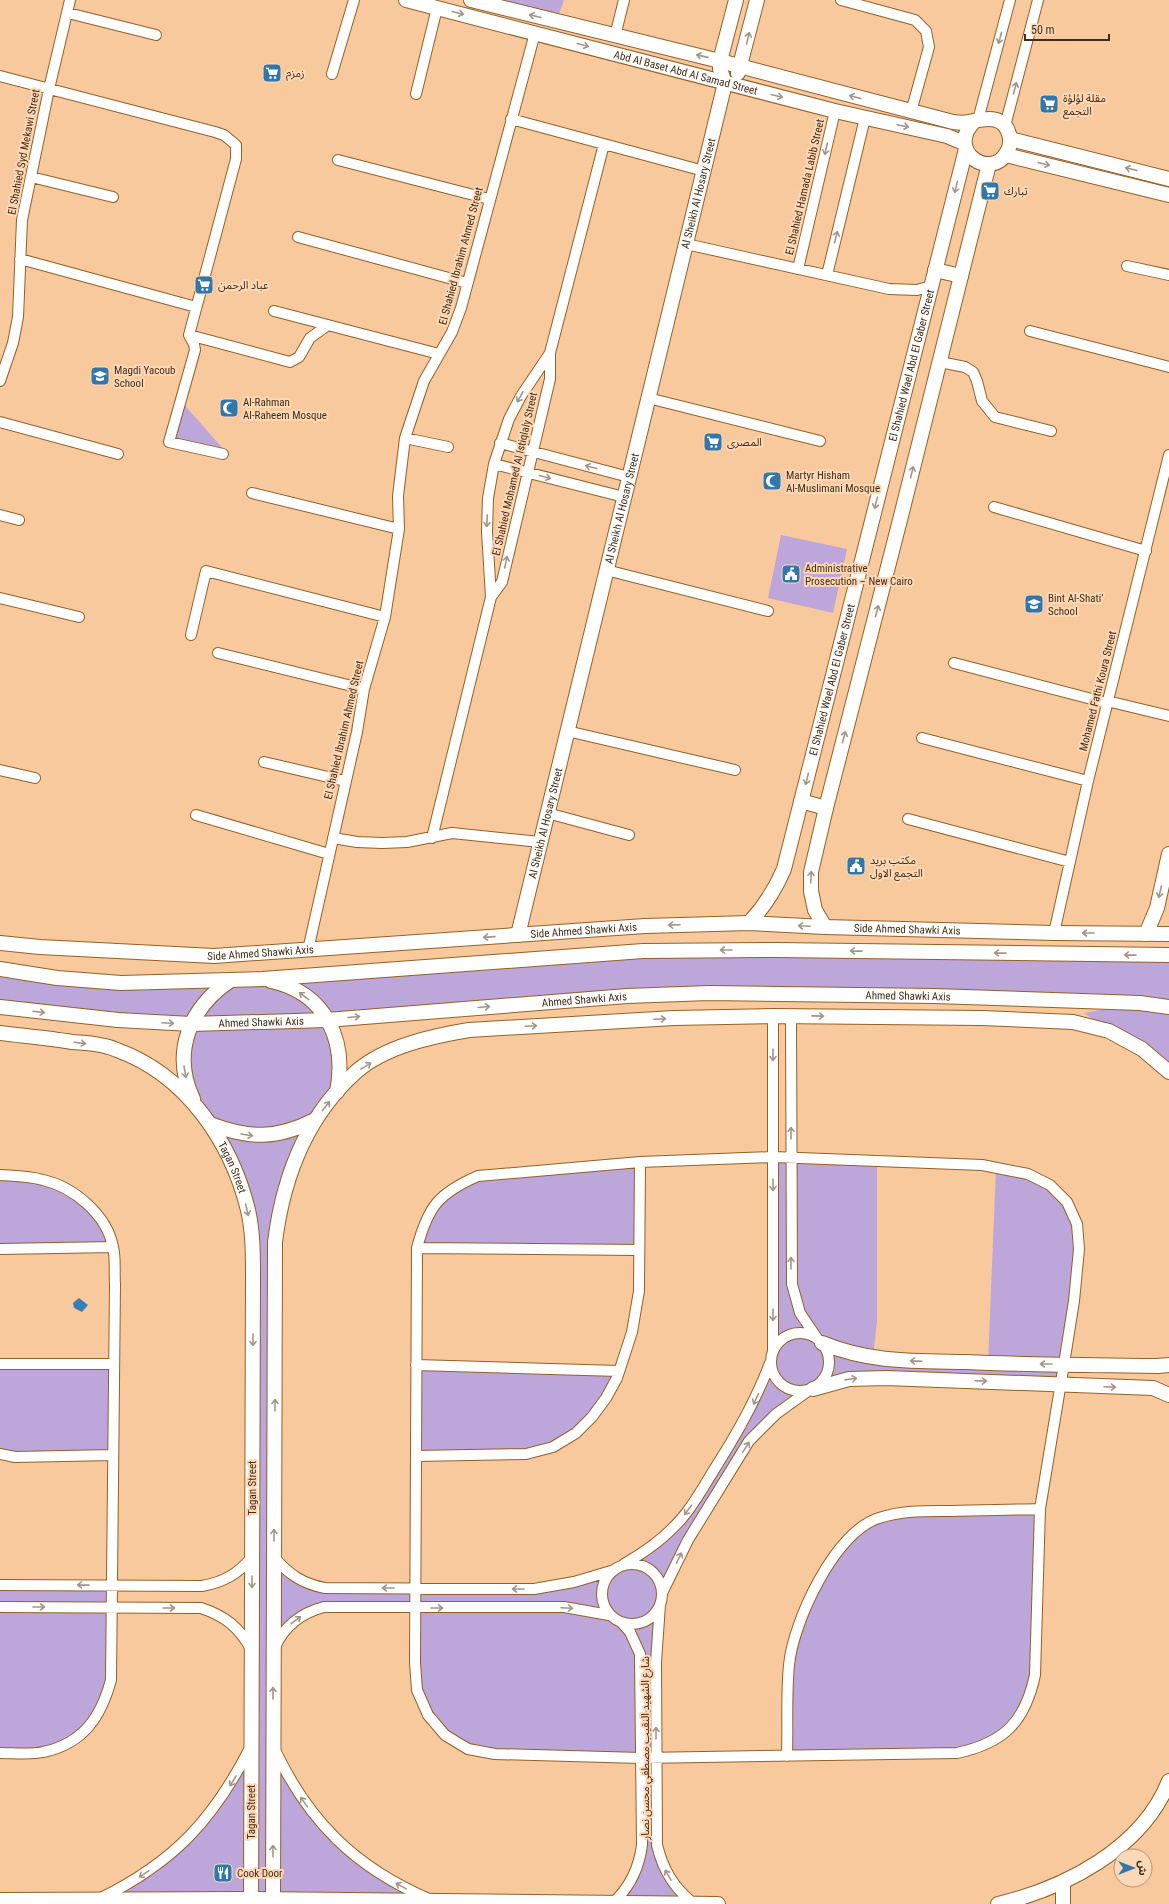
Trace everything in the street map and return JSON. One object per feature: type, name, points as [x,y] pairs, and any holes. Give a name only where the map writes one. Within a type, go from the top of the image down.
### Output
[{"type":"street","name":"El Shahied Syd Mekawi Street","points":[[0,380],[13,343],[18,317],[21,290],[20,260],[22,220],[49,89],[70,0]]},
{"type":"street","points":[[332,74],[354,0]]},
{"type":"street","name":"Abd Al Baset Abd Al Samad Street","points":[[406,0],[535,32],[835,111],[947,136],[965,146]]},
{"type":"street","name":"Abd Al Baset Abd Al Samad Street","points":[[471,0],[498,3],[615,36],[720,60],[952,122],[976,120]]},
{"type":"street","points":[[615,36],[624,0]]},
{"type":"street","name":"Al Sheikh Al Hosary Street","points":[[518,935],[725,83],[720,69],[720,60],[736,0]]},
{"type":"street","points":[[725,83],[738,73],[741,66],[757,0]]},
{"type":"street","points":[[841,0],[915,20],[926,31],[929,47],[911,112]]},
{"type":"street","points":[[1010,0],[976,120],[967,131],[965,146],[976,161],[989,164],[995,163],[1006,155],[1009,150],[1008,132],[1038,0]]},
{"type":"street","points":[[416,94],[437,8]]},
{"type":"street","points":[[68,13],[156,35]]},
{"type":"street","name":"El Shahied Ibrahim Ahmed Street","points":[[308,950],[357,732],[364,689],[385,617],[399,529],[398,496],[405,438],[424,381],[452,332],[467,283],[535,32]]},
{"type":"street","points":[[0,76],[215,132],[224,135],[236,145],[236,159],[189,336],[194,344],[195,350],[169,442],[223,454]]},
{"type":"street","name":"El Shahied Hamada Labib Street","points":[[798,268],[835,111]]},
{"type":"street","points":[[827,275],[865,118]]},
{"type":"street","points":[[976,120],[991,118],[997,120],[1008,132],[1169,179]]},
{"type":"street","points":[[511,119],[704,171]]},
{"type":"street","name":"El Shahied Mohamed Al Istiqlaly Street","points":[[491,597],[502,582],[550,379],[550,353],[604,144]]},
{"type":"street","name":"El Shahied Wael Abd El Gaber Street","points":[[749,923],[768,901],[784,869],[965,146]]},
{"type":"street","points":[[1006,155],[1169,195]]},
{"type":"street","points":[[338,160],[489,199]]},
{"type":"street","points":[[825,927],[816,910],[811,891],[811,872],[989,164]]},
{"type":"street","points":[[30,177],[113,197]]},
{"type":"street","points":[[298,237],[467,283]]},
{"type":"street","points":[[686,244],[903,291],[917,290],[931,286]]},
{"type":"street","points":[[20,260],[196,307]]},
{"type":"street","points":[[1127,266],[1169,275]]},
{"type":"street","points":[[935,270],[961,276]]},
{"type":"street","points":[[274,311],[439,354]]},
{"type":"street","points":[[189,336],[290,362],[299,358],[310,338],[328,325]]},
{"type":"street","points":[[1030,331],[1169,367]]},
{"type":"street","name":"El Shahied Mohamed Al Istiqlaly Street","points":[[432,838],[491,597],[487,532],[488,498],[494,464],[500,443],[521,396],[550,353]]},
{"type":"street","points":[[940,362],[965,367],[973,372],[982,401],[995,416],[1051,431]]},
{"type":"street","points":[[648,398],[820,441]]},
{"type":"street","points":[[0,422],[118,454]]},
{"type":"street","points":[[405,438],[448,447]]},
{"type":"street","points":[[500,443],[629,477]]},
{"type":"street","name":"Mohamed Fathi Koura Street","points":[[1054,933],[1107,702],[1169,455]]},
{"type":"street","points":[[494,464],[624,497]]},
{"type":"street","points":[[252,493],[399,529]]},
{"type":"street","points":[[994,507],[1146,551]]},
{"type":"street","points":[[0,515],[19,520]]},
{"type":"street","points":[[606,570],[768,611]]},
{"type":"street","points":[[191,635],[206,571],[385,617]]},
{"type":"street","points":[[0,598],[79,617]]},
{"type":"street","points":[[218,652],[364,689]]},
{"type":"street","points":[[954,663],[1107,702],[1169,716]]},
{"type":"street","points":[[567,731],[736,770]]},
{"type":"street","points":[[922,738],[1088,781]]},
{"type":"street","points":[[264,762],[345,781]]},
{"type":"street","points":[[0,770],[35,778]]},
{"type":"street","points":[[801,802],[826,808]]},
{"type":"street","points":[[547,813],[629,836]]},
{"type":"street","points":[[196,815],[329,854]]},
{"type":"street","points":[[908,819],[1070,862]]},
{"type":"street","points":[[333,838],[357,842],[407,842],[452,833],[540,842]]},
{"type":"street","points":[[1146,934],[1157,908],[1169,854]]},
{"type":"street","name":"Side Ahmed Shawki Axis","points":[[0,942],[40,947],[214,956],[645,926],[749,923],[825,927],[1054,933],[1169,934]]},
{"type":"street","points":[[879,928],[879,951]]},
{"type":"street","points":[[0,969],[57,978],[121,983],[262,979],[643,951],[777,950],[1169,956]]},
{"type":"street","points":[[262,979],[281,984],[299,992],[315,1004],[327,1020],[336,1036],[340,1055],[341,1074],[337,1092]]},
{"type":"street","points":[[198,1108],[188,1088],[184,1067],[185,1045],[191,1024],[207,999],[231,980]]},
{"type":"street","name":"Ahmed Shawki Axis","points":[[0,1007],[103,1019],[191,1024],[327,1020],[627,996],[724,993],[934,996],[1140,1002],[1169,1007]]},
{"type":"street","points":[[934,996],[934,1017]]},
{"type":"street","points":[[337,1092],[357,1071],[382,1056],[406,1045],[437,1035],[469,1030],[674,1018],[773,1016],[934,1017],[1073,1022],[1109,1031],[1142,1049],[1169,1072]]},
{"type":"street","points":[[274,1557],[291,1575],[313,1586],[325,1588],[534,1589],[574,1582],[611,1571],[642,1554],[658,1541],[687,1512],[738,1433],[756,1399],[770,1363],[773,1350],[773,1016]]},
{"type":"street","points":[[611,1571],[605,1579],[601,1598],[609,1615],[622,1624],[630,1625],[645,1622],[657,1612],[662,1593],[688,1540],[749,1441],[776,1414],[822,1382],[827,1373],[829,1362],[827,1352],[800,1313],[792,1284],[791,1016]]},
{"type":"street","name":"Tagan Street","points":[[0,1033],[89,1044],[115,1049],[146,1062],[163,1073],[198,1108],[210,1124],[230,1158],[239,1180],[248,1211],[253,1243],[251,1902]]},
{"type":"street","name":"Tagan Street","points":[[273,1902],[275,1242],[282,1198],[287,1179],[299,1149],[315,1120],[337,1092]]},
{"type":"street","points":[[210,1124],[230,1132],[252,1136],[280,1134],[296,1130],[315,1120]]},
{"type":"street","points":[[773,1157],[791,1158],[982,1165],[1028,1174],[1050,1184],[1067,1202],[1077,1224],[1079,1249],[1074,1301],[1040,1509],[1035,1675],[1028,1701],[1022,1713],[1010,1729],[994,1741],[975,1749],[957,1753],[641,1758],[495,1754],[468,1749],[445,1735],[428,1715],[417,1690],[415,1663],[415,1588],[417,1248],[423,1224],[436,1202],[455,1186],[478,1176],[640,1162],[773,1157]]},
{"type":"street","points":[[416,1456],[526,1454],[553,1447],[576,1433],[592,1417],[606,1398],[619,1371],[632,1332],[639,1291],[640,1162]]},
{"type":"street","points":[[0,1175],[43,1180],[62,1186],[80,1197],[106,1228],[114,1247],[111,1680],[106,1701],[95,1720],[81,1735],[62,1746],[42,1753],[0,1753]]},
{"type":"street","points":[[0,1249],[114,1247]]},
{"type":"street","points":[[417,1248],[639,1250]]},
{"type":"street","points":[[253,1276],[275,1276]]},
{"type":"street","points":[[773,1350],[779,1341],[792,1334],[808,1334],[854,1354],[887,1360],[1158,1366],[1169,1364]]},
{"type":"street","points":[[770,1363],[772,1373],[778,1382],[787,1389],[797,1392],[810,1390],[843,1380],[867,1378],[1153,1388],[1169,1395]]},
{"type":"street","points":[[0,1364],[114,1364]]},
{"type":"street","points":[[416,1365],[619,1371]]},
{"type":"street","points":[[0,1454],[15,1457],[113,1455]]},
{"type":"street","points":[[787,1756],[789,1664],[795,1637],[804,1610],[817,1585],[828,1566],[855,1531],[877,1518],[902,1512],[1040,1509]]},
{"type":"street","points":[[0,1584],[202,1586],[217,1584],[231,1578],[252,1556]]},
{"type":"street","points":[[624,1564],[642,1565],[650,1570],[656,1576],[662,1593]]},
{"type":"street","name":"شارع الشهيد النقيب مصطفي محسن نصار","points":[[660,1605],[656,1662],[657,1845],[661,1859],[674,1884],[694,1904]]},
{"type":"street","points":[[0,1607],[201,1608],[218,1614],[232,1623],[244,1635],[252,1650]]},
{"type":"street","points":[[274,1651],[279,1638],[287,1627],[298,1618],[311,1611],[324,1607],[564,1607],[609,1615]]},
{"type":"street","name":"شارع الشهيد النقيب مصطفي محسن نصار","points":[[613,1903],[630,1883],[640,1859],[640,1654],[630,1632],[622,1624]]},
{"type":"street","points":[[252,1715],[273,1715]]},
{"type":"street","points":[[97,1900],[130,1884],[161,1863],[189,1838],[213,1810],[234,1780],[251,1747]]},
{"type":"street","points":[[273,1747],[288,1777],[306,1805],[338,1841],[377,1873],[406,1889],[437,1902]]},
{"type":"street","points":[[998,1904],[1036,1894],[1063,1882],[1107,1855],[1134,1833],[1154,1811],[1169,1781]]},
{"type":"street","points":[[1063,1882],[1063,1904]]},
{"type":"street","points":[[0,1900],[718,1904]]},
{"type":"shaded area","points":[[498,0],[564,0],[556,22]]},
{"type":"shaded area","points":[[181,401],[225,451],[169,442]]},
{"type":"shaded area","points":[[781,535],[847,549],[833,613],[768,598]]},
{"type":"shaded area","points":[[643,951],[1169,955],[1169,1072],[1084,1013],[1140,1003],[691,994],[327,1020],[341,1074],[315,1120],[279,1210],[274,1557],[313,1586],[534,1589],[611,1571],[624,1564],[687,1512],[770,1363],[773,1350],[773,1157],[877,1161],[877,1321],[873,1358],[988,1363],[996,1168],[1050,1185],[1077,1224],[1060,1385],[886,1378],[808,1391],[749,1441],[662,1593],[660,1605],[661,1859],[694,1904],[613,1903],[636,1871],[641,1758],[495,1754],[445,1735],[417,1690],[415,1608],[311,1611],[279,1638],[273,1747],[288,1777],[349,1852],[437,1902],[97,1900],[189,1838],[251,1746],[248,1211],[188,1088],[191,1024],[0,1007],[0,969],[121,983]]},
{"type":"shaded area","points":[[640,1162],[639,1250],[417,1248],[436,1202],[478,1176]]},
{"type":"shaded area","points":[[0,1175],[43,1180],[94,1211],[113,1247],[0,1249]]},
{"type":"shaded area","points":[[0,1364],[114,1364],[113,1455],[0,1454]]},
{"type":"shaded area","points":[[416,1365],[619,1371],[576,1433],[526,1454],[416,1456]]},
{"type":"shaded area","points":[[1040,1509],[1035,1656],[1022,1713],[975,1749],[787,1756],[795,1637],[828,1566],[877,1518]]},
{"type":"shaded area","points":[[0,1585],[112,1586],[111,1680],[95,1720],[63,1746],[0,1753]]},
{"type":"water","points":[[79,1298],[88,1305],[82,1312],[74,1308],[73,1303]]},
{"type":"place","name":"زمزم","points":[[272,73]]},
{"type":"place","name":"مقلة لؤلؤة التجمع","points":[[1049,104]]},
{"type":"place","name":"تبارك","points":[[990,191]]},
{"type":"place","name":"عباد الرحمن","points":[[204,285]]},
{"type":"place","name":"Magdi Yacoub School","points":[[100,376]]},
{"type":"place","name":"Al-Rahman Al-Raheem Mosque","points":[[229,408]]},
{"type":"place","name":"المصرى","points":[[713,442]]},
{"type":"place","name":"Martyr Hisham Al-Muslimani Mosque","points":[[772,481]]},
{"type":"place","name":"Administrative Prosecution – New Cairo","points":[[791,574]]},
{"type":"place","name":"Bint Al-Shati’ School","points":[[1034,604]]},
{"type":"place","name":"مكتب بريد التجمع الاول","points":[[856,866]]},
{"type":"place","name":"Cook Door","points":[[223,1873]]}]
